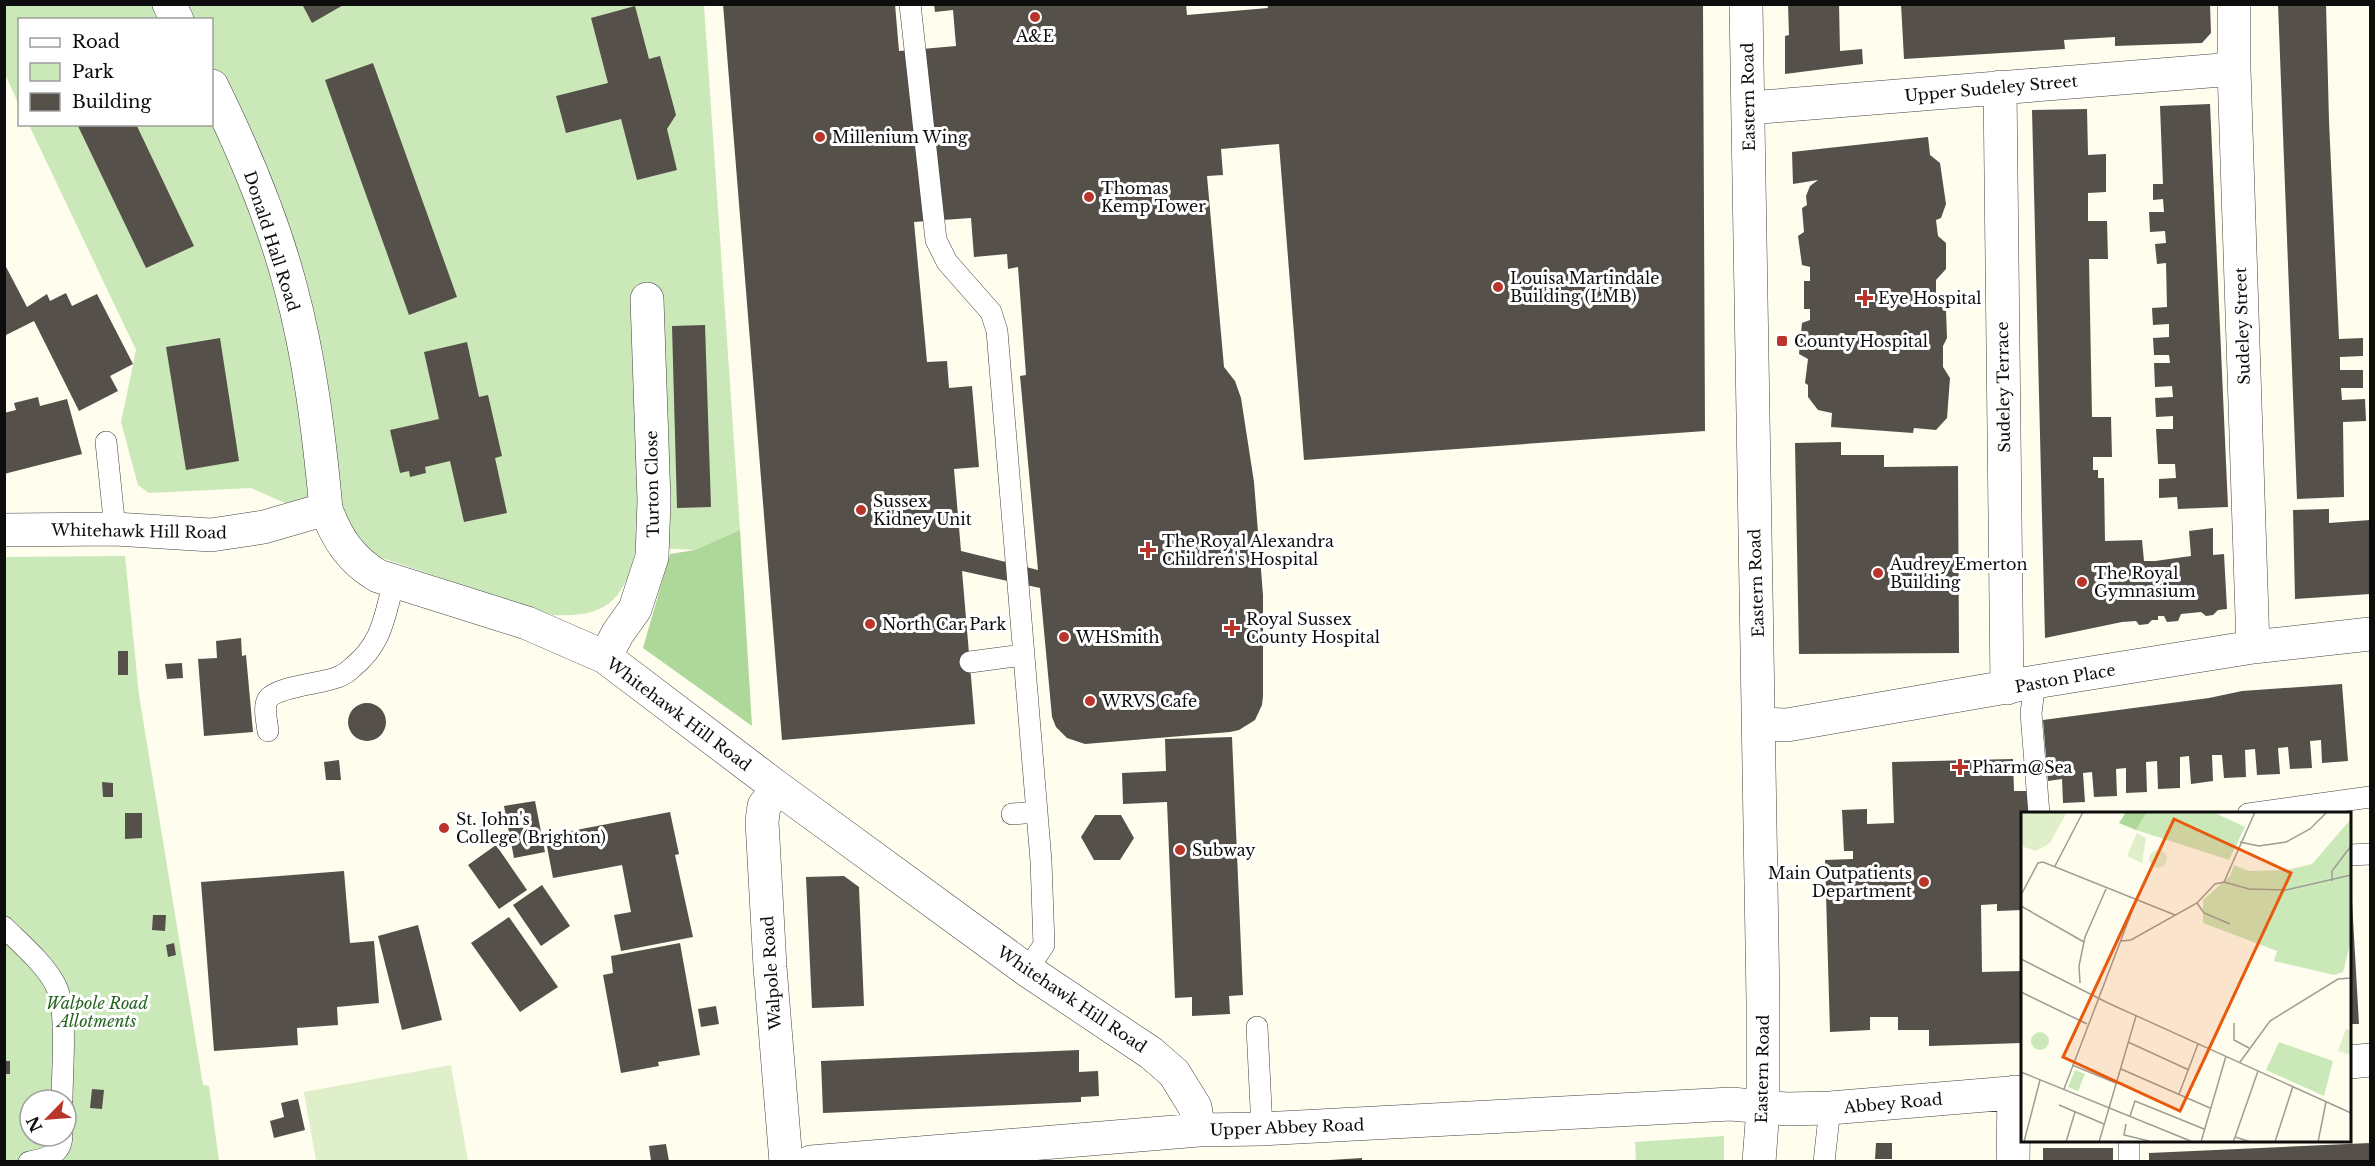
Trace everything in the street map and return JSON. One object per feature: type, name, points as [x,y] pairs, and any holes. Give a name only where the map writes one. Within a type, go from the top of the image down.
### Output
[{"type":"street","points":[[169,4],[176,18]]},
{"type":"street","name":"Eastern Road","points":[[1746,4],[1759,724],[1762,1108],[1759,1161]]},
{"type":"street","name":"Sudeley Street","points":[[2234,4],[2234,69],[2253,647]]},
{"type":"street","name":"Upper Sudeley Street","points":[[1749,108],[2234,69]]},
{"type":"street","name":"Sudeley Terrace","points":[[2000,87],[2021,685]]},
{"type":"street","name":"Donald Hall Road","points":[[213,88],[245,160],[290,283],[311,382],[319,434],[326,509]]},
{"type":"street","name":"Turton Close","points":[[605,657],[635,609],[652,557],[654,501],[647,299]]},
{"type":"street","name":"Whitehawk Hill Road","points":[[4,530],[115,529],[211,535],[264,527],[326,509],[333,529],[351,555],[363,567],[394,582],[527,623],[605,657],[778,788],[1027,970],[1151,1053],[1174,1073],[1195,1107],[1199,1130]]},
{"type":"street","name":"Paston Place","points":[[1759,724],[1787,725],[2253,647],[2370,634]]},
{"type":"street","name":"Walpole Road","points":[[778,788],[764,806],[762,821],[770,967],[786,1161]]},
{"type":"street","points":[[2351,1062],[2370,1060]]},
{"type":"street","points":[[2013,1161],[2018,1092]]},
{"type":"street","name":"Abbey Road","points":[[1762,1108],[1830,1108],[2018,1092]]},
{"type":"street","name":"Upper Abbey Road","points":[[812,1161],[1199,1130],[1262,1129],[1731,1104],[1762,1108]]},
{"type":"lane","points":[[910,4],[936,240],[947,262],[991,312],[997,331],[1041,861],[1044,945],[1027,970]]},
{"type":"lane","points":[[106,442],[115,529]]},
{"type":"lane","points":[[268,731],[266,707],[267,700],[271,696],[294,687],[338,677],[352,668],[367,653],[379,638],[394,582]]},
{"type":"lane","points":[[970,662],[1023,655]]},
{"type":"lane","points":[[2021,685],[2031,713],[2039,812]]},
{"type":"lane","points":[[2256,812],[2370,797]]},
{"type":"lane","points":[[1012,814],[1036,812]]},
{"type":"lane","points":[[2351,855],[2370,854]]},
{"type":"lane","points":[[4,927],[50,977],[59,995],[62,1014],[62,1088]]},
{"type":"lane","points":[[1257,1028],[1262,1129]]},
{"type":"lane","points":[[1824,1161],[1830,1108]]},
{"type":"lane","points":[[2129,1142],[2129,1161]]},
{"type":"lane","points":[[29,1161],[55,1153],[59,1148]]},
{"type":"green space","points":[[5,5],[704,5],[740,530],[695,550],[636,547],[626,580],[620,592],[611,602],[587,613],[553,615],[379,557],[339,527],[251,488],[149,493],[138,485],[121,422],[136,350],[29,126],[213,126],[213,18],[18,18],[18,103],[5,74]]},
{"type":"green space","points":[[740,530],[752,726],[643,648],[670,554],[695,550]]},
{"type":"green space","name":"Walpole Road Allotments","points":[[125,556],[139,695],[203,1085],[209,1086],[219,1161],[5,1161],[4,557]]},
{"type":"green space","points":[[451,1065],[468,1161],[316,1161],[304,1092]]},
{"type":"green space","points":[[1724,1136],[1724,1161],[1636,1161],[1635,1142]]},
{"type":"building","points":[[302,4],[345,4],[312,23]]},
{"type":"building","points":[[723,4],[895,4],[899,51],[956,46],[953,10],[935,12],[934,4],[1186,4],[1187,15],[1268,8],[1267,4],[1703,4],[1705,431],[1304,460],[1279,144],[1221,149],[1223,175],[1207,176],[1224,367],[1235,381],[1241,398],[1254,482],[1263,595],[1263,696],[1262,705],[1255,720],[1239,730],[1230,732],[1085,744],[1067,738],[1056,727],[1052,717],[1040,588],[962,571],[975,724],[782,740]],"holes":[[[971,218],[974,257],[1007,254],[1008,269],[1018,267],[1026,375],[1020,376],[1038,570],[961,551],[954,469],[979,467],[972,386],[949,388],[947,361],[927,362],[914,222]]]},
{"type":"building","points":[[1788,4],[1839,4],[1840,51],[1862,49],[1863,64],[1785,74],[1785,36],[1789,35]]},
{"type":"building","points":[[1901,4],[2210,4],[2211,33],[2202,43],[2115,46],[2115,37],[2064,40],[2065,49],[1904,59]]},
{"type":"building","points":[[2278,4],[2326,4],[2339,339],[2363,338],[2363,356],[2340,357],[2340,370],[2363,370],[2363,388],[2341,388],[2342,400],[2365,399],[2366,421],[2343,422],[2344,497],[2297,499]]},
{"type":"building","points":[[635,6],[649,59],[660,56],[676,115],[667,129],[677,170],[637,180],[621,119],[566,133],[556,96],[608,83],[591,18]]},
{"type":"building","points":[[373,63],[457,297],[409,315],[325,80]]},
{"type":"building","points":[[2210,104],[2228,507],[2178,509],[2177,497],[2159,498],[2159,479],[2176,478],[2175,464],[2158,464],[2156,429],[2173,429],[2173,416],[2156,417],[2155,398],[2173,397],[2172,386],[2155,387],[2154,363],[2170,363],[2169,355],[2154,355],[2153,338],[2169,337],[2169,324],[2153,325],[2152,308],[2167,307],[2166,263],[2157,264],[2155,244],[2166,243],[2165,231],[2150,232],[2149,212],[2164,212],[2163,199],[2153,200],[2153,184],[2163,184],[2160,106]]},
{"type":"building","points":[[2087,109],[2088,155],[2106,154],[2106,192],[2088,193],[2088,221],[2107,221],[2108,259],[2089,259],[2092,417],[2111,417],[2112,457],[2093,457],[2093,470],[2098,470],[2098,478],[2104,478],[2105,541],[2142,540],[2144,561],[2155,561],[2191,556],[2189,531],[2213,528],[2213,555],[2224,554],[2227,609],[2218,610],[2213,615],[2206,616],[2201,612],[2181,614],[2178,621],[2167,622],[2164,616],[2158,616],[2158,620],[2152,620],[2148,624],[2139,625],[2136,621],[2122,622],[2045,638],[2032,110]]},
{"type":"building","points":[[78,126],[137,126],[194,246],[146,268]]},
{"type":"building","points":[[1928,137],[1930,155],[1940,163],[1946,204],[1941,218],[1936,220],[1938,236],[1946,243],[1946,269],[1936,280],[1936,299],[1946,310],[1947,338],[1943,346],[1943,367],[1950,378],[1947,418],[1936,430],[1914,428],[1913,433],[1831,427],[1832,413],[1818,410],[1808,397],[1808,385],[1805,383],[1808,359],[1799,354],[1802,323],[1810,320],[1810,309],[1804,309],[1804,281],[1810,281],[1810,267],[1802,265],[1798,236],[1804,232],[1802,208],[1807,205],[1806,196],[1810,186],[1818,180],[1793,184],[1792,152]]},
{"type":"building","points":[[4,263],[27,307],[47,294],[50,301],[66,293],[72,306],[97,294],[133,364],[110,376],[118,391],[79,411],[34,321],[4,336]]},
{"type":"building","points":[[705,325],[711,507],[677,508],[672,326]]},
{"type":"building","points":[[220,338],[239,461],[186,470],[166,347]]},
{"type":"building","points":[[467,342],[479,397],[488,395],[502,456],[495,458],[507,513],[464,522],[450,461],[425,467],[426,473],[410,477],[409,471],[400,473],[390,430],[439,419],[424,352]]},
{"type":"building","points":[[38,397],[40,406],[67,399],[82,454],[4,474],[4,413],[16,410],[14,403]]},
{"type":"building","name":"Audrey Emerton Building","points":[[1841,442],[1841,455],[1884,455],[1884,467],[1958,466],[1959,653],[1799,654],[1795,443]]},
{"type":"building","points":[[2329,509],[2329,523],[2370,520],[2370,594],[2295,599],[2293,510]]},
{"type":"building","points":[[241,638],[242,656],[246,655],[253,732],[204,736],[198,659],[217,658],[216,641]]},
{"type":"building","points":[[118,651],[128,651],[128,675],[118,675]]},
{"type":"building","points":[[182,663],[183,678],[167,679],[165,664]]},
{"type":"building","points":[[2342,684],[2348,761],[2322,763],[2321,740],[2310,741],[2312,768],[2290,769],[2288,747],[2278,748],[2280,774],[2257,775],[2255,749],[2245,750],[2246,777],[2224,778],[2222,755],[2212,755],[2213,781],[2191,784],[2189,756],[2180,757],[2180,788],[2158,789],[2157,761],[2146,762],[2147,792],[2126,793],[2126,768],[2116,769],[2117,796],[2094,797],[2092,772],[2083,773],[2085,802],[2063,803],[2062,779],[2048,781],[2043,720],[2209,698],[2242,691]]},
{"type":"building","points":[[367,703],[374,704],[380,709],[385,715],[385,729],[380,735],[374,740],[367,741],[360,740],[354,735],[349,729],[348,722],[349,715],[354,709],[360,704]]},
{"type":"building","points":[[1232,737],[1243,995],[1229,996],[1230,1014],[1192,1016],[1192,997],[1175,998],[1167,802],[1123,804],[1122,773],[1166,771],[1165,739]]},
{"type":"building","name":"Main Outpatients Department","points":[[2013,759],[2014,791],[2030,791],[2031,812],[2021,812],[2021,910],[1997,911],[1997,904],[1981,905],[1982,972],[2021,971],[2021,1043],[1929,1046],[1929,1030],[1898,1030],[1898,1017],[1870,1017],[1870,1030],[1830,1032],[1825,860],[1853,859],[1853,851],[1844,851],[1842,810],[1867,809],[1867,824],[1894,823],[1892,762]]},
{"type":"building","points":[[339,760],[341,780],[326,780],[324,762]]},
{"type":"building","points":[[102,782],[113,783],[113,797],[103,797]]},
{"type":"building","points":[[535,801],[545,852],[514,858],[504,806]]},
{"type":"building","points":[[670,812],[679,854],[675,855],[693,937],[621,951],[614,915],[631,912],[622,865],[553,878],[545,836]]},
{"type":"building","points":[[125,813],[142,813],[142,838],[125,839]]},
{"type":"building","points":[[1095,815],[1121,815],[1134,838],[1120,860],[1094,860],[1081,837]]},
{"type":"building","points":[[496,845],[527,890],[499,909],[468,865]]},
{"type":"building","points":[[344,871],[350,943],[374,941],[379,1003],[337,1007],[338,1025],[297,1028],[298,1045],[214,1051],[201,882]]},
{"type":"building","points":[[844,876],[859,887],[864,1006],[812,1008],[806,877]]},
{"type":"building","points":[[2351,884],[2359,1024],[2351,1024]]},
{"type":"building","points":[[542,885],[570,926],[541,946],[513,905]]},
{"type":"building","points":[[153,915],[166,915],[165,931],[152,930]]},
{"type":"building","points":[[509,917],[558,987],[520,1012],[471,943]]},
{"type":"building","points":[[418,925],[442,1020],[402,1030],[378,936]]},
{"type":"building","points":[[174,943],[176,955],[168,957],[166,945]]},
{"type":"building","points":[[680,943],[700,1055],[658,1062],[659,1066],[621,1073],[603,975],[613,973],[611,956]]},
{"type":"building","points":[[716,1006],[719,1024],[701,1027],[698,1009]]},
{"type":"building","points":[[1079,1050],[1079,1072],[1098,1071],[1099,1096],[1081,1097],[1081,1102],[823,1113],[821,1061]]},
{"type":"building","points":[[4,1061],[10,1061],[10,1074],[4,1074]]},
{"type":"building","points":[[92,1089],[104,1090],[102,1109],[90,1108]]},
{"type":"building","points":[[298,1099],[305,1130],[274,1138],[270,1121],[284,1117],[281,1103]]},
{"type":"building","points":[[1876,1143],[1892,1143],[1892,1159],[1875,1159]]},
{"type":"building","points":[[2370,1143],[2370,1161],[2149,1161],[2149,1153]]},
{"type":"building","points":[[666,1144],[669,1161],[651,1161],[649,1146]]},
{"type":"building","points":[[2043,1148],[2113,1148],[2113,1161],[2043,1161]]},
{"type":"building","points":[[1362,1158],[1362,1161],[1330,1161],[1330,1160]]},
{"type":"place","name":"A&E","points":[[1035,17]]},
{"type":"place","name":"Millenium Wing","points":[[820,137]]},
{"type":"place","name":"Thomas Kemp Tower","points":[[1089,197]]},
{"type":"place","name":"Louisa Martindale Building (LMB)","points":[[1498,287]]},
{"type":"place","name":"Eye Hospital","points":[[1865,298]]},
{"type":"place","name":"County Hospital","points":[[1782,341]]},
{"type":"place","name":"Sussex Kidney Unit","points":[[861,510]]},
{"type":"place","name":"The Royal Alexandra Children's Hospital","points":[[1148,550]]},
{"type":"place","name":"Audrey Emerton Building","points":[[1878,573]]},
{"type":"place","name":"The Royal Gymnasium","points":[[2082,582]]},
{"type":"place","name":"North Car Park","points":[[870,624]]},
{"type":"place","name":"Royal Sussex County Hospital","points":[[1232,628]]},
{"type":"place","name":"WHSmith","points":[[1064,637]]},
{"type":"place","name":"WRVS Cafe","points":[[1090,701]]},
{"type":"place","name":"Pharm@Sea","points":[[1960,767]]},
{"type":"place","name":"St. John's College (Brighton)","points":[[444,828]]},
{"type":"place","name":"Subway","points":[[1180,850]]},
{"type":"place","name":"Main Outpatients Department","points":[[1924,882]]}]
